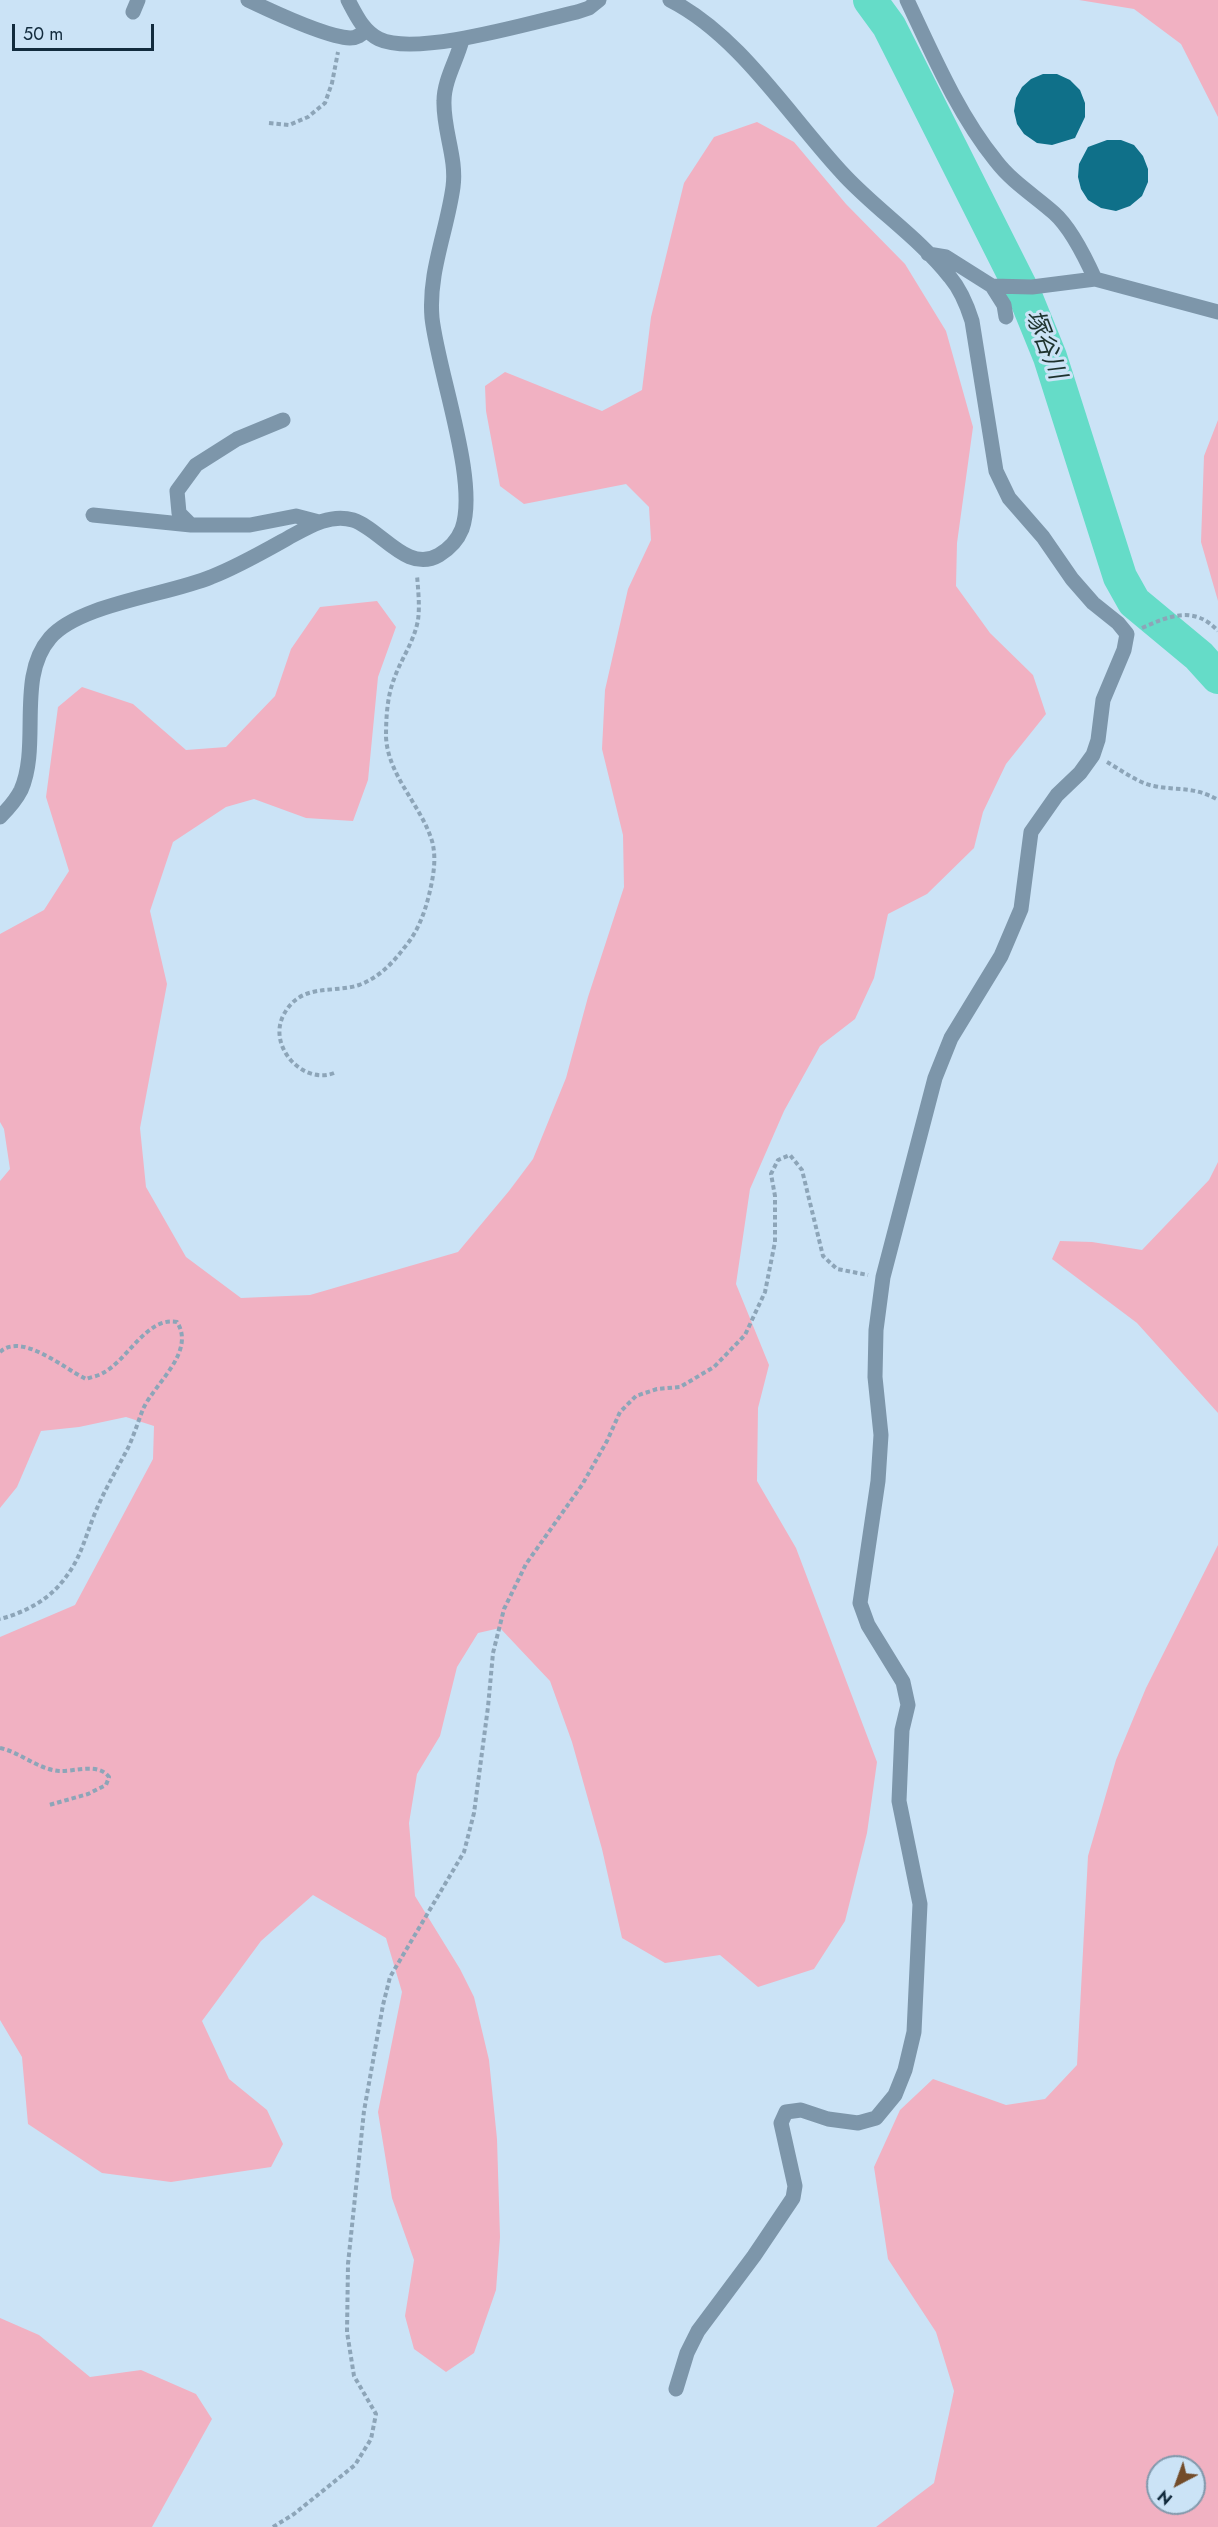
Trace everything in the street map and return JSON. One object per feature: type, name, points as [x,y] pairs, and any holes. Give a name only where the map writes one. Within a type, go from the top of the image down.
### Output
[{"type":"street","points":[[248,0],[279,14],[342,36],[351,38],[360,36],[366,30]]},
{"type":"street","points":[[348,0],[366,30],[380,39],[396,44],[462,40],[577,12],[589,8],[599,0]]},
{"type":"street","points":[[670,0],[690,10],[719,33],[846,177],[950,276],[965,300],[972,321],[996,471],[1009,498],[1043,537],[1086,595],[1127,634],[1124,651],[1103,700],[1094,754],[1080,773],[1057,795],[1031,832],[1021,909],[1001,956],[951,1038],[935,1078],[883,1276],[876,1330],[875,1377],[881,1435],[878,1481],[860,1603],[868,1625],[903,1682],[908,1705],[902,1730],[899,1801],[920,1904],[914,2032],[905,2070],[895,2096],[876,2118],[858,2123],[828,2119],[801,2110],[786,2112],[781,2123],[795,2186],[793,2198],[699,2331],[687,2353],[676,2389]]},
{"type":"street","points":[[907,0],[970,125],[997,163],[1036,200],[1056,214],[1084,254],[1095,279]]},
{"type":"street","points":[[0,817],[12,805],[22,789],[27,768],[33,686],[38,660],[50,638],[78,616],[210,578],[330,518],[353,520],[381,536],[396,550],[415,559],[434,558],[448,550],[461,531],[466,510],[463,472],[437,349],[432,316],[432,280],[453,183],[453,159],[444,99],[462,40]]},
{"type":"street","points":[[928,254],[946,257],[974,277],[992,286],[1032,287],[1095,279],[1218,312]]},
{"type":"street","points":[[992,286],[1004,305],[1006,317]]},
{"type":"street","points":[[191,525],[179,513],[177,491],[196,465],[237,439],[283,420]]},
{"type":"street","points":[[93,515],[191,525],[250,525],[296,516],[319,522]]},
{"type":"path","points":[[268,123],[289,125],[308,117],[325,103],[342,36]]},
{"type":"path","points":[[334,1073],[323,1077],[309,1074],[296,1066],[287,1055],[280,1037],[282,1017],[294,1002],[314,990],[356,986],[372,979],[387,968],[418,929],[432,883],[435,861],[432,841],[390,760],[386,739],[389,695],[394,678],[412,642],[418,619],[419,592],[415,559]]},
{"type":"path","points":[[1144,627],[1178,614],[1193,617],[1213,626],[1218,631]]},
{"type":"path","points":[[1094,754],[1152,786],[1187,788],[1205,792],[1218,800]]},
{"type":"path","points":[[273,2527],[294,2514],[355,2465],[371,2439],[376,2414],[354,2376],[347,2332],[348,2264],[364,2111],[390,1977],[464,1852],[474,1813],[493,1653],[509,1600],[526,1564],[587,1476],[620,1412],[636,1396],[657,1389],[680,1387],[714,1367],[745,1335],[765,1292],[773,1252],[775,1196],[771,1174],[778,1160],[790,1155],[802,1170],[823,1256],[837,1269],[883,1276]]},
{"type":"path","points":[[0,1353],[6,1347],[25,1346],[86,1379],[103,1374],[150,1330],[168,1320],[177,1322],[183,1332],[182,1346],[144,1406],[129,1444],[95,1513],[80,1556],[61,1584],[42,1601],[14,1615],[0,1619]]},
{"type":"path","points":[[0,1748],[56,1771],[94,1769],[105,1771],[109,1777],[106,1785],[87,1794],[49,1805]]},
{"type":"shaded area","points":[[1079,0],[1218,0],[1218,117],[1181,44],[1134,9]]},
{"type":"shaded area","points":[[757,122],[794,142],[846,204],[905,264],[946,331],[973,427],[957,543],[956,586],[990,633],[1033,675],[1046,714],[1006,764],[983,812],[974,848],[927,894],[888,914],[874,978],[855,1019],[820,1046],[784,1111],[750,1189],[736,1284],[769,1365],[758,1408],[757,1481],[796,1548],[877,1762],[867,1833],[845,1921],[814,1969],[758,1987],[720,1955],[665,1963],[622,1938],[602,1849],[572,1742],[550,1681],[500,1628],[478,1633],[457,1667],[440,1736],[417,1774],[409,1823],[415,1896],[460,1969],[474,1997],[489,2060],[497,2139],[500,2237],[496,2290],[474,2353],[446,2372],[414,2349],[405,2316],[414,2260],[392,2198],[378,2112],[402,1992],[386,1938],[313,1895],[261,1941],[202,2021],[229,2079],[267,2110],[283,2144],[271,2167],[171,2182],[102,2173],[28,2124],[22,2057],[0,2020],[0,1637],[75,1605],[153,1459],[154,1426],[126,1417],[79,1427],[41,1431],[17,1487],[0,1508],[0,1181],[10,1169],[4,1129],[0,1122],[0,934],[44,910],[69,871],[46,797],[58,707],[82,687],[133,704],[186,750],[226,747],[275,696],[291,649],[320,607],[377,601],[396,627],[378,677],[368,780],[353,821],[306,818],[254,799],[226,807],[173,842],[150,911],[167,984],[140,1128],[146,1187],[186,1257],[241,1298],[310,1295],[458,1252],[533,1159],[566,1078],[588,997],[624,887],[623,835],[602,749],[605,690],[628,589],[651,540],[649,507],[626,484],[524,504],[500,486],[486,411],[485,386],[505,372],[602,411],[642,390],[651,317],[684,183],[714,137]]},
{"type":"shaded area","points":[[1218,420],[1218,601],[1201,542],[1204,456]]},
{"type":"shaded area","points":[[1218,1162],[1218,1413],[1137,1323],[1052,1259],[1060,1241],[1092,1242],[1142,1250],[1209,1180]]},
{"type":"shaded area","points":[[1218,1545],[1218,2527],[876,2527],[934,2483],[954,2391],[936,2332],[888,2259],[874,2167],[900,2110],[933,2079],[1006,2105],[1045,2099],[1077,2065],[1088,1856],[1116,1760],[1146,1688]]},
{"type":"shaded area","points":[[0,2318],[39,2335],[90,2377],[141,2370],[196,2394],[212,2419],[152,2527],[0,2527]]},
{"type":"building","points":[[1043,74],[1057,74],[1070,80],[1080,90],[1085,103],[1085,117],[1075,138],[1052,145],[1037,143],[1024,134],[1017,124],[1014,111],[1016,98],[1022,87],[1031,79]]},
{"type":"building","points":[[1107,140],[1121,140],[1134,145],[1143,156],[1148,169],[1148,182],[1142,196],[1130,206],[1116,211],[1101,208],[1088,200],[1081,189],[1078,177],[1079,164],[1088,147]]},
{"type":"waterway","name":"塚谷川","points":[[870,0],[889,26],[1026,298],[1050,357],[1120,577],[1134,602],[1199,656],[1218,677]]}]
